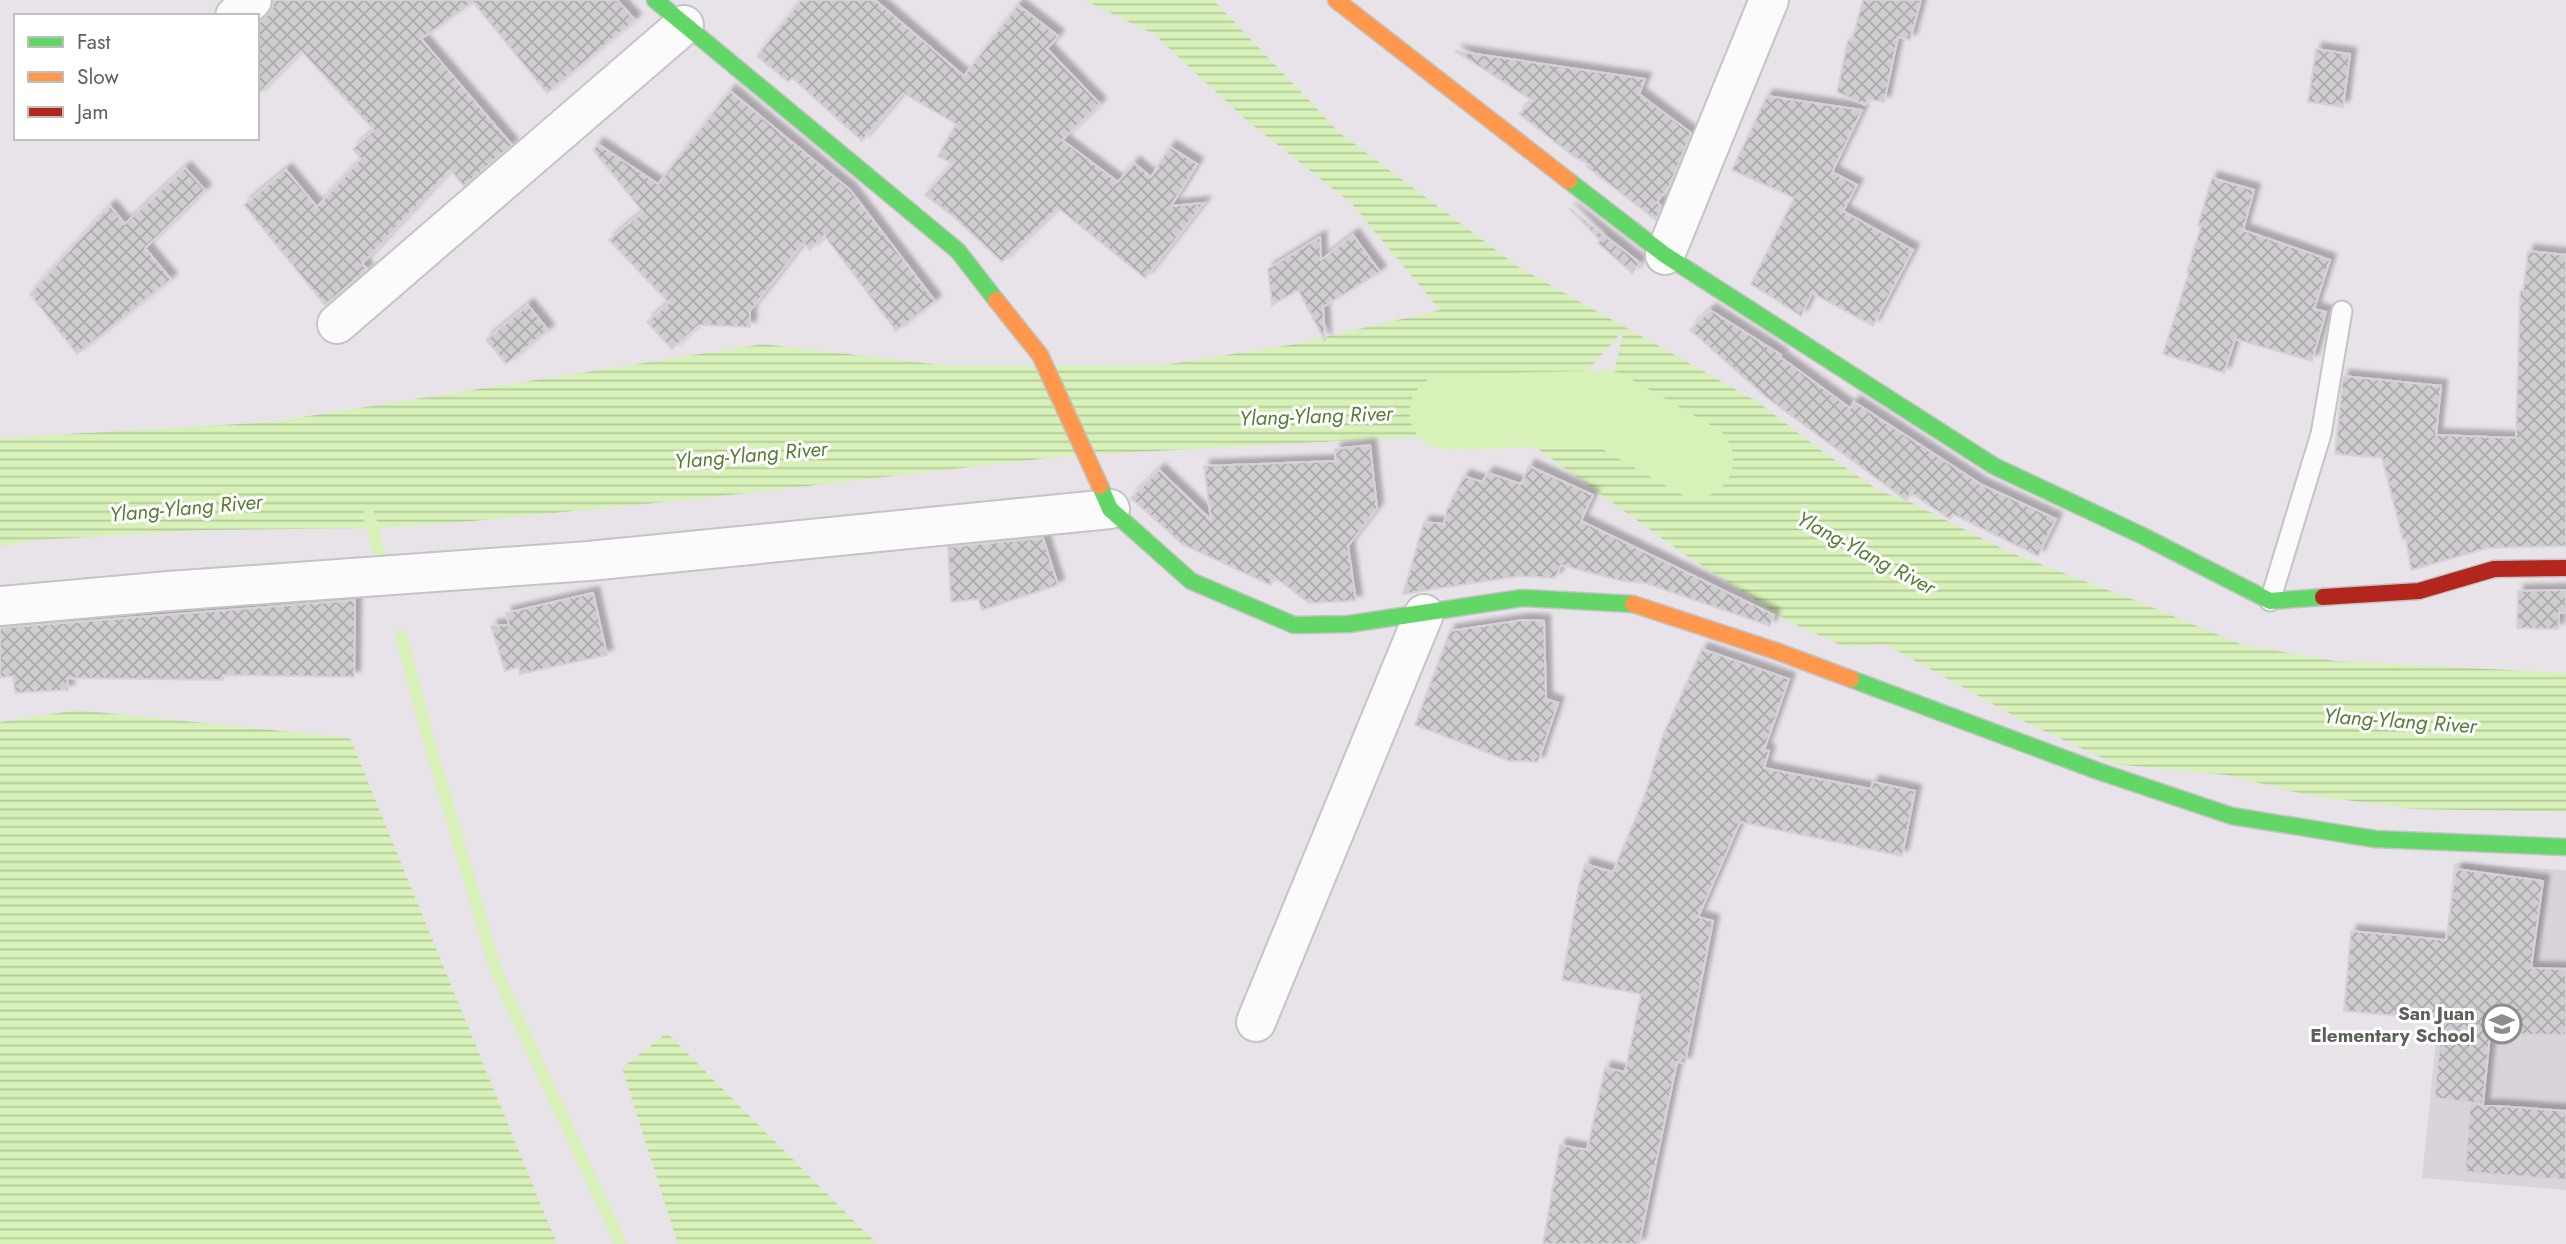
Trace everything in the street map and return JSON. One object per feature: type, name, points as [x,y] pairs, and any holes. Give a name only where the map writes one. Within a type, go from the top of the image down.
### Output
[{"type":"street","points":[[237,14],[251,0]]},
{"type":"street","points":[[655,0],[958,251],[1040,355],[1110,509],[1191,581],[1294,625],[1349,624],[1522,598],[1638,604],[1776,651],[2098,771],[2232,816],[2375,839],[2566,847]]},
{"type":"street","points":[[1336,0],[1665,255],[1994,466],[2143,536],[2270,601],[2420,592],[2494,569],[2566,568]]},
{"type":"street","points":[[1665,255],[1769,0]]},
{"type":"street","points":[[337,324],[684,25]]},
{"type":"street","points":[[0,606],[589,561],[1110,509]]},
{"type":"street","points":[[1256,1022],[1424,614]]},
{"type":"lane","points":[[2270,601],[2321,434],[2342,311]]},
{"type":"shaded area","name":"San Juan Elementary School","points":[[2454,863],[2566,870],[2566,1190],[2422,1178]]},
{"type":"water","points":[[1084,0],[1213,0],[1341,134],[1520,268],[1758,402],[1879,491],[1906,500],[2011,553],[2243,645],[2335,661],[2566,673],[2566,812],[2413,809],[2308,795],[2226,775],[2115,764],[2027,723],[1885,644],[1845,647],[1788,621],[1681,552],[1524,439],[1517,438],[1430,436],[1065,456],[705,498],[442,524],[373,528],[205,530],[38,540],[0,546],[0,438],[271,422],[763,344],[949,366],[1164,365],[1295,344],[1440,310],[1352,204],[1245,119],[1154,34]],"holes":[[[1624,330],[1606,408],[1525,438]]]},
{"type":"water","points":[[77,710],[350,738],[557,1244],[0,1244],[0,722]]},
{"type":"water","points":[[667,1033],[877,1244],[678,1244],[622,1068]]},
{"type":"building","points":[[273,0],[617,0],[635,20],[547,93],[473,2],[421,39],[512,145],[464,186],[450,170],[362,264],[367,269],[325,305],[244,205],[286,170],[317,207],[361,159],[353,149],[374,130],[301,51],[259,93],[259,23],[273,7]]},
{"type":"building","points":[[801,0],[875,0],[964,76],[1018,5],[1058,36],[1047,49],[1100,104],[1062,140],[1118,182],[1134,163],[1151,177],[1170,147],[1197,164],[1171,206],[1204,203],[1145,278],[1058,208],[1002,262],[954,217],[925,195],[953,164],[938,156],[956,124],[903,93],[862,141],[792,78],[788,82],[757,56]]},
{"type":"building","points":[[1863,0],[1921,0],[1910,40],[1898,37],[1884,102],[1868,99],[1865,105],[1837,92],[1848,40],[1852,40]]},
{"type":"building","points":[[2316,49],[2350,54],[2343,107],[2308,102]]},
{"type":"building","points":[[1455,51],[1645,79],[1639,94],[1691,133],[1669,187],[1657,202],[1661,206],[1656,220],[1586,166],[1588,164],[1573,156],[1519,114],[1533,101]]},
{"type":"building","points":[[730,91],[850,190],[935,301],[896,331],[824,235],[810,250],[803,243],[750,311],[750,327],[699,325],[672,349],[647,322],[669,303],[609,240],[643,212],[593,150],[598,144],[658,184]]},
{"type":"building","points":[[1767,96],[1862,110],[1832,172],[1857,185],[1843,211],[1913,250],[1873,326],[1812,293],[1801,316],[1751,284],[1794,198],[1732,170]]},
{"type":"building","points":[[185,168],[205,190],[145,248],[171,279],[77,354],[30,294],[110,206],[125,224]]},
{"type":"building","points":[[2212,178],[2254,190],[2243,230],[2330,260],[2314,309],[2326,312],[2312,361],[2235,339],[2224,373],[2163,354],[2189,272],[2201,226],[2198,225]]},
{"type":"building","points":[[1569,208],[1640,263],[1632,273],[1598,243],[1600,240]]},
{"type":"building","points":[[1353,235],[1380,272],[1323,307],[1325,341],[1298,290],[1272,305],[1268,269],[1320,237],[1321,260]]},
{"type":"building","points":[[2528,251],[2566,255],[2566,546],[2488,548],[2411,570],[2406,539],[2403,540],[2382,458],[2335,454],[2343,376],[2441,386],[2436,435],[2516,438],[2520,291],[2523,291]]},
{"type":"building","points":[[528,305],[548,330],[506,364],[486,340]]},
{"type":"building","points":[[1710,310],[1781,355],[1780,357],[1850,408],[1854,402],[1982,485],[2056,519],[2038,556],[1953,514],[1950,519],[1911,493],[1906,500],[1766,397],[1690,330]]},
{"type":"building","points":[[1370,445],[1377,508],[1348,546],[1356,601],[1309,603],[1269,573],[1268,576],[1273,581],[1270,585],[1182,544],[1131,498],[1159,470],[1211,520],[1204,466],[1336,461],[1335,449]]},
{"type":"building","points":[[1529,466],[1593,495],[1581,521],[1774,615],[1770,626],[1645,583],[1622,581],[1561,565],[1555,578],[1519,576],[1403,594],[1424,522],[1444,524],[1447,509],[1464,476],[1482,482],[1488,473],[1521,484]]},
{"type":"building","points":[[1043,538],[1058,585],[982,610],[978,599],[951,602],[948,547]]},
{"type":"building","points":[[2566,590],[2566,613],[2559,613],[2558,629],[2517,628],[2518,591]]},
{"type":"building","points":[[593,593],[607,655],[520,674],[519,667],[505,671],[491,626],[509,625],[506,613]]},
{"type":"building","points":[[355,600],[354,677],[223,675],[223,680],[67,678],[68,690],[15,693],[13,676],[0,678],[0,628]]},
{"type":"building","points":[[1523,620],[1544,621],[1546,699],[1558,703],[1538,762],[1509,761],[1415,725],[1450,631]]},
{"type":"building","points":[[1702,649],[1789,679],[1764,750],[1769,751],[1764,768],[1871,789],[1873,782],[1915,791],[1902,856],[1740,822],[1698,917],[1713,921],[1685,1063],[1677,1062],[1639,1244],[1543,1244],[1560,1145],[1587,1150],[1605,1068],[1625,1072],[1641,994],[1562,980],[1579,885],[1585,864],[1613,872],[1644,798],[1663,735]]},
{"type":"building","points":[[2456,869],[2543,881],[2531,968],[2566,969],[2566,1035],[2490,1034],[2483,1104],[2434,1098],[2442,1020],[2344,1011],[2351,931],[2446,940]]},
{"type":"building","points":[[2470,1104],[2566,1111],[2566,1180],[2465,1172]]},
{"type":"waterway","name":"Ylang-Ylang River","points":[[1447,412],[1606,408],[1696,460]]},
{"type":"waterway","points":[[369,515],[383,569]]},
{"type":"waterway","points":[[401,635],[497,974],[621,1244]]},
{"type":"traffic: fast","points":[[655,0],[958,251],[996,300]]},
{"type":"traffic: fast","points":[[1569,181],[1665,255],[1994,466],[2143,536],[2270,601],[2323,597]]},
{"type":"traffic: fast","points":[[1100,486],[1110,509],[1191,581],[1294,625],[1349,624],[1522,598],[1633,604]]},
{"type":"traffic: fast","points":[[1851,679],[2098,771],[2232,816],[2375,839],[2566,847]]},
{"type":"traffic: slow","points":[[1336,0],[1569,181]]},
{"type":"traffic: slow","points":[[996,300],[1040,355],[1100,486]]},
{"type":"traffic: slow","points":[[1633,604],[1851,679]]},
{"type":"traffic: jam","points":[[2323,597],[2419,591],[2494,569],[2566,568]]},
{"type":"place","name":"San Juan Elementary School","points":[[2502,1024]]}]
